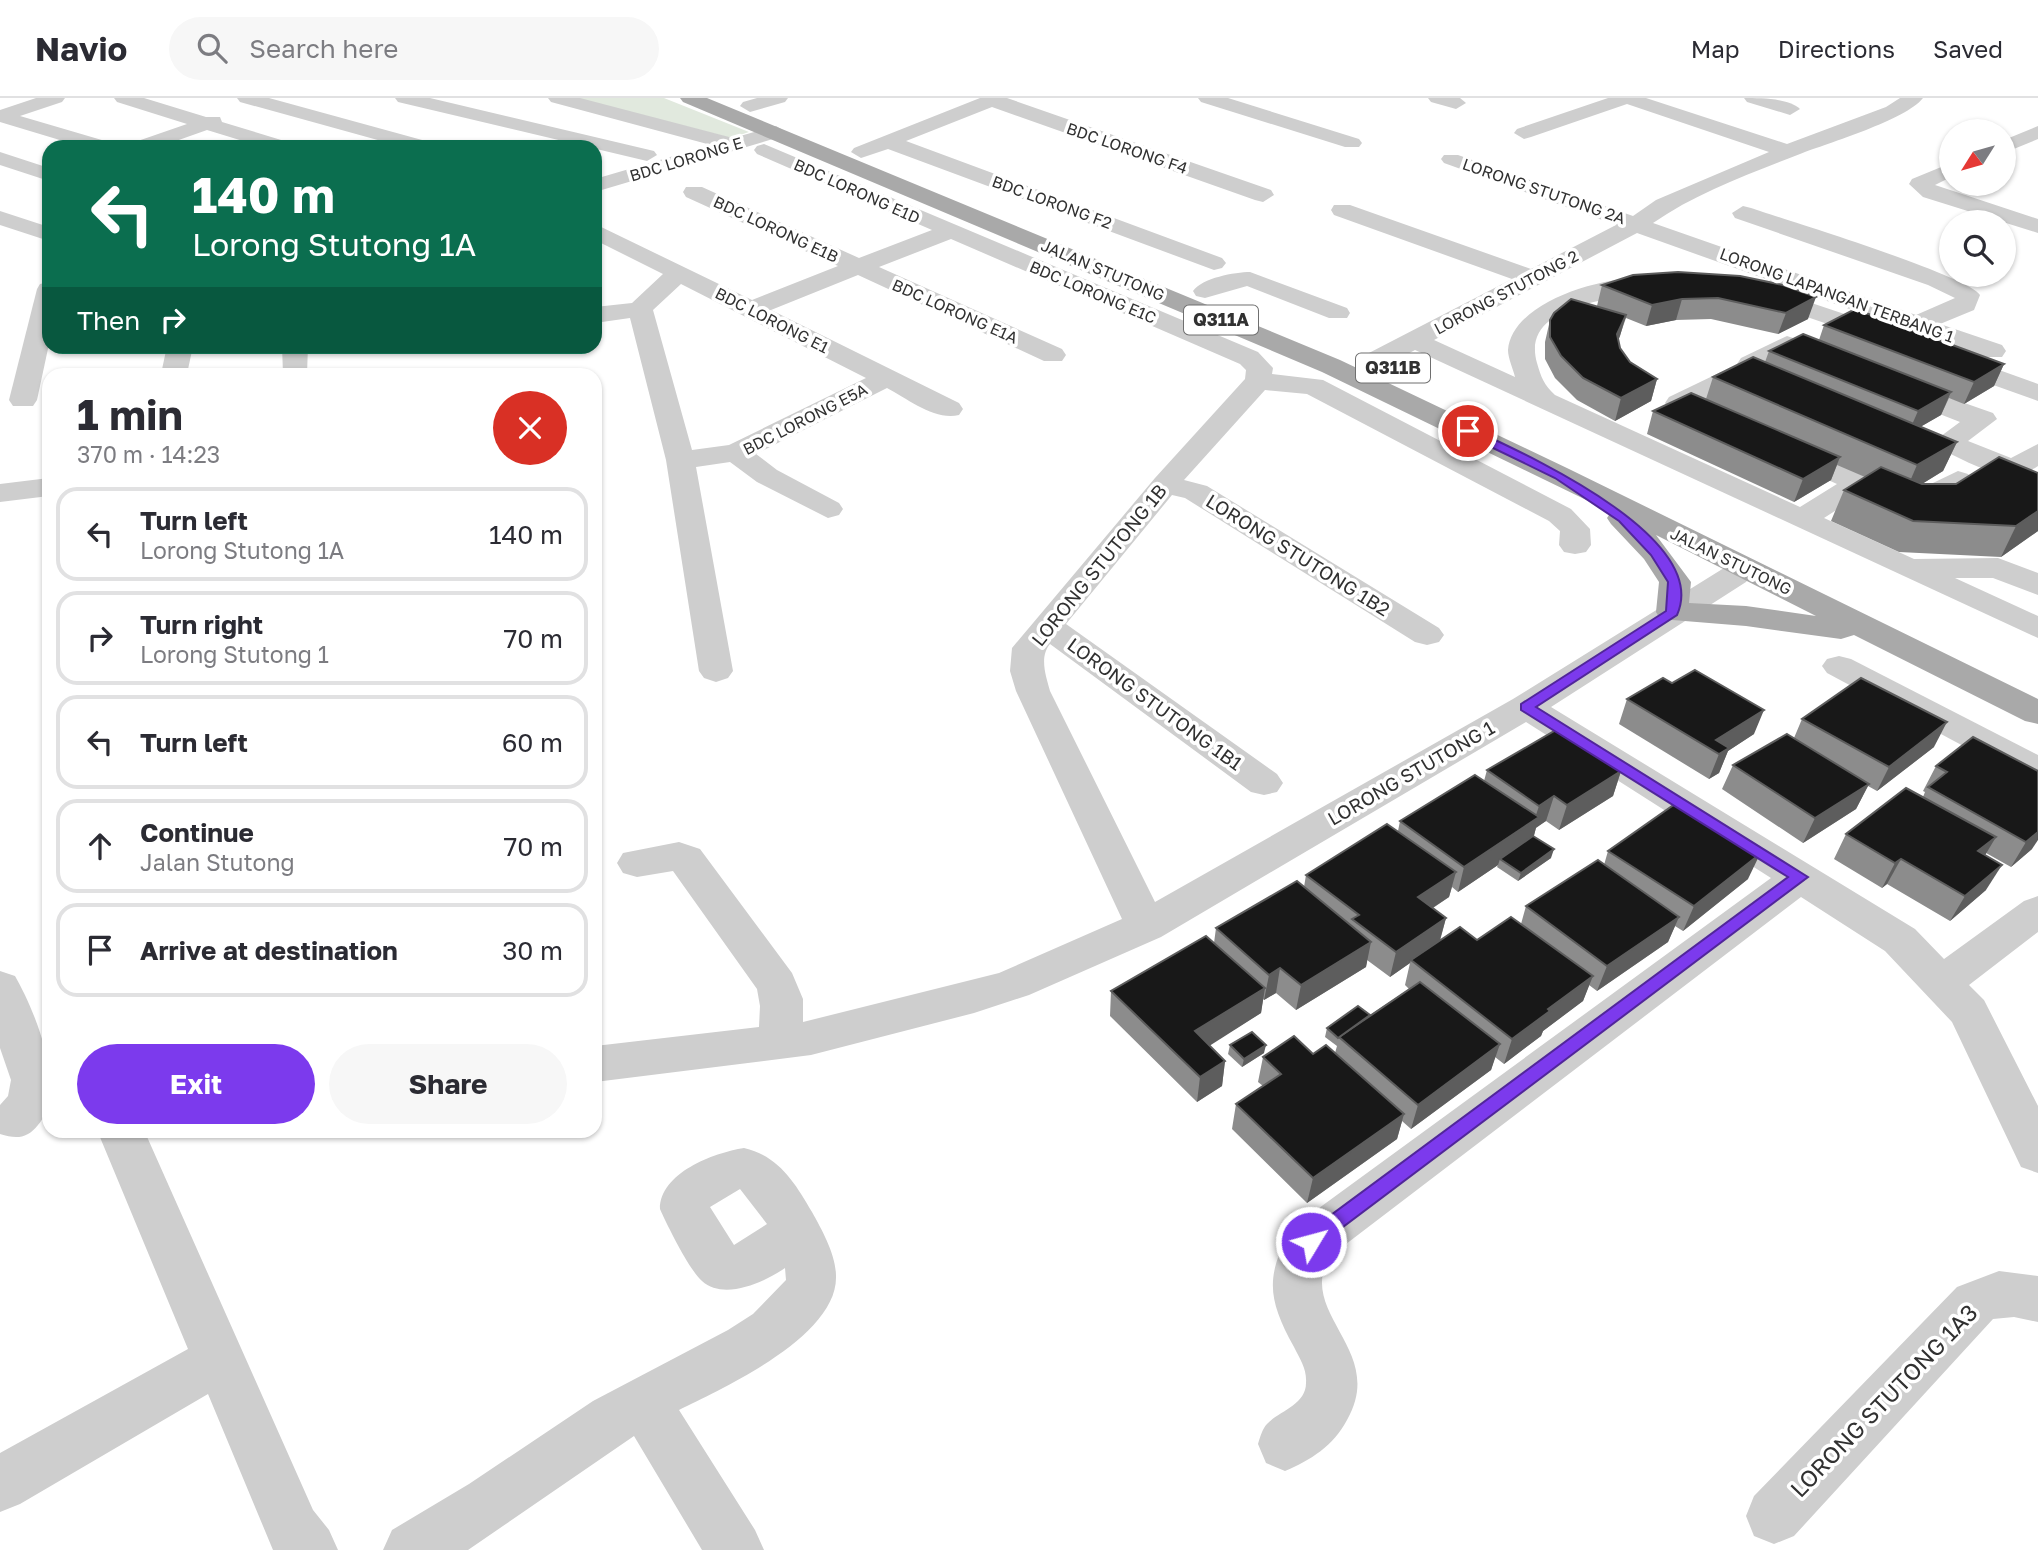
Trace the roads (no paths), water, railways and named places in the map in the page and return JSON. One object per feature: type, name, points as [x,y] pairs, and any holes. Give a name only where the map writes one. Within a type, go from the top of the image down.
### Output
[{"type":"main road","name":"JALAN STUTONG","points":[[690,98],[740,107],[861,152],[1376,359],[1876,604]]},
{"type":"main road","name":"JALAN STUTONG","points":[[740,107],[770,141],[1331,366],[1559,475],[2038,713]]},
{"type":"main road","points":[[1501,421],[1561,458],[1731,538],[1740,551],[1741,567]]},
{"type":"main road","points":[[1559,475],[1623,519],[1656,553],[1675,582],[1672,612],[1807,622],[1857,633],[1926,657]]},
{"type":"street","points":[[5,110],[55,98]]},
{"type":"street","points":[[124,98],[262,140]]},
{"type":"street","points":[[405,98],[582,140]]},
{"type":"street","points":[[377,140],[479,98]]},
{"type":"street","points":[[558,98],[734,145]]},
{"type":"street","points":[[740,107],[778,98]]},
{"type":"street","points":[[1208,98],[1352,143]]},
{"type":"street","points":[[1524,133],[1627,98],[1788,151]]},
{"type":"street","points":[[1754,98],[1790,109]]},
{"type":"street","name":"LORONG STUTONG 2","points":[[1376,359],[1636,224],[1664,205],[1788,151],[1893,111],[1913,98]]},
{"type":"street","points":[[861,152],[994,99]]},
{"type":"street","name":"BDC LORONG F4","points":[[994,99],[1263,195]]},
{"type":"street","points":[[159,140],[264,100],[401,140]]},
{"type":"street","points":[[5,110],[86,140]]},
{"type":"street","points":[[2016,142],[2038,132]]},
{"type":"street","name":"BDC LORONG E","points":[[602,184],[734,145],[770,141]]},
{"type":"street","name":"BDC LORONG E1D","points":[[770,141],[950,231]]},
{"type":"street","name":"BDC LORONG F2","points":[[889,142],[1214,263]]},
{"type":"street","points":[[602,145],[647,155]]},
{"type":"street","points":[[0,158],[42,173]]},
{"type":"street","name":"LORONG STUTONG 2A","points":[[1451,159],[1636,224]]},
{"type":"street","points":[[1939,175],[1920,184],[1939,195]]},
{"type":"street","points":[[42,185],[10,201],[42,228]]},
{"type":"street","name":"BDC LORONG E1B","points":[[694,192],[858,267]]},
{"type":"street","points":[[1944,196],[2038,226]]},
{"type":"street","points":[[1342,210],[1532,278]]},
{"type":"street","points":[[1743,213],[1937,280],[1968,295],[1965,305],[1919,323]]},
{"type":"street","name":"LORONG LAPANGAN TERBANG 1","points":[[1636,224],[2014,358]]},
{"type":"street","points":[[751,309],[950,231]]},
{"type":"street","name":"BDC LORONG E1C","points":[[950,231],[1249,358],[1260,368],[1258,381]]},
{"type":"street","name":"BDC LORONG E1","points":[[602,237],[681,274],[949,409]]},
{"type":"street","points":[[0,242],[42,252]]},
{"type":"street","name":"BDC LORONG E1A","points":[[858,267],[1053,355]]},
{"type":"street","points":[[602,314],[640,309],[664,284],[681,274]]},
{"type":"street","points":[[1205,291],[1240,279],[1250,279],[1338,313]]},
{"type":"street","points":[[1545,401],[1531,387],[1521,351],[1536,321],[1553,309],[1579,298],[1643,285],[1683,284]]},
{"type":"street","points":[[1731,289],[1788,300],[2033,391]]},
{"type":"street","points":[[1750,364],[1864,303]]},
{"type":"street","points":[[640,309],[680,460],[716,671]]},
{"type":"street","points":[[23,401],[42,321]]},
{"type":"street","points":[[1414,340],[1545,401],[1647,418],[1715,419]]},
{"type":"street","points":[[1787,344],[1812,354]]},
{"type":"street","name":"BDC LORONG E5A","points":[[680,460],[736,453],[887,378]]},
{"type":"street","points":[[1877,379],[1980,420]]},
{"type":"street","points":[[1647,418],[1721,380]]},
{"type":"street","points":[[1258,381],[1313,386],[1560,516],[1574,529],[1575,545]]},
{"type":"street","name":"LORONG STUTONG 1B","points":[[1146,926],[1032,691],[1027,671],[1029,648],[1165,484],[1258,381]]},
{"type":"street","points":[[2033,391],[1947,442],[2010,468],[2017,467],[2038,453]]},
{"type":"street","points":[[1647,418],[1801,519],[2038,628]]},
{"type":"street","points":[[1763,440],[1899,500],[1917,503],[1958,480]]},
{"type":"street","points":[[736,453],[767,477],[828,509]]},
{"type":"street","points":[[1801,519],[1859,483]]},
{"type":"street","name":"LORONG STUTONG 1B2","points":[[1165,484],[1196,492],[1427,635]]},
{"type":"street","points":[[0,493],[42,488]]},
{"type":"street","name":"LORONG STUTONG 1","points":[[602,1063],[811,1038],[974,998],[1014,984],[1146,926],[1526,707],[1672,612],[1735,575],[1741,567]]},
{"type":"street","points":[[1908,568],[1998,568],[2038,585]]},
{"type":"street","name":"LORONG STUTONG 1B1","points":[[1046,625],[1264,783]]},
{"type":"street","points":[[1839,666],[2038,769]]},
{"type":"street","points":[[1526,707],[1900,940],[1969,1012],[2038,1153]]},
{"type":"street","points":[[637,863],[679,856],[686,859],[777,984],[783,1001],[783,1017],[781,1031],[775,1042]]},
{"type":"street","points":[[1285,1444],[1319,1417],[1335,1390],[1332,1366],[1304,1317],[1296,1288],[1299,1264],[1311,1242],[1800,877]]},
{"type":"street","points":[[1942,983],[2038,911]]},
{"type":"street","points":[[0,987],[34,1080],[29,1104],[21,1119]]},
{"type":"street","points":[[123,1138],[293,1530],[309,1550]]},
{"type":"street","points":[[412,1550],[505,1494],[614,1418],[762,1340],[797,1308],[812,1285],[810,1259],[797,1231]]},
{"type":"street","name":"LORONG STUTONG 1A3","points":[[1774,1516],[1975,1303],[1991,1294],[2012,1292],[2038,1299]]},
{"type":"street","points":[[0,1484],[220,1359]]},
{"type":"street","points":[[644,1403],[736,1550]]}]
